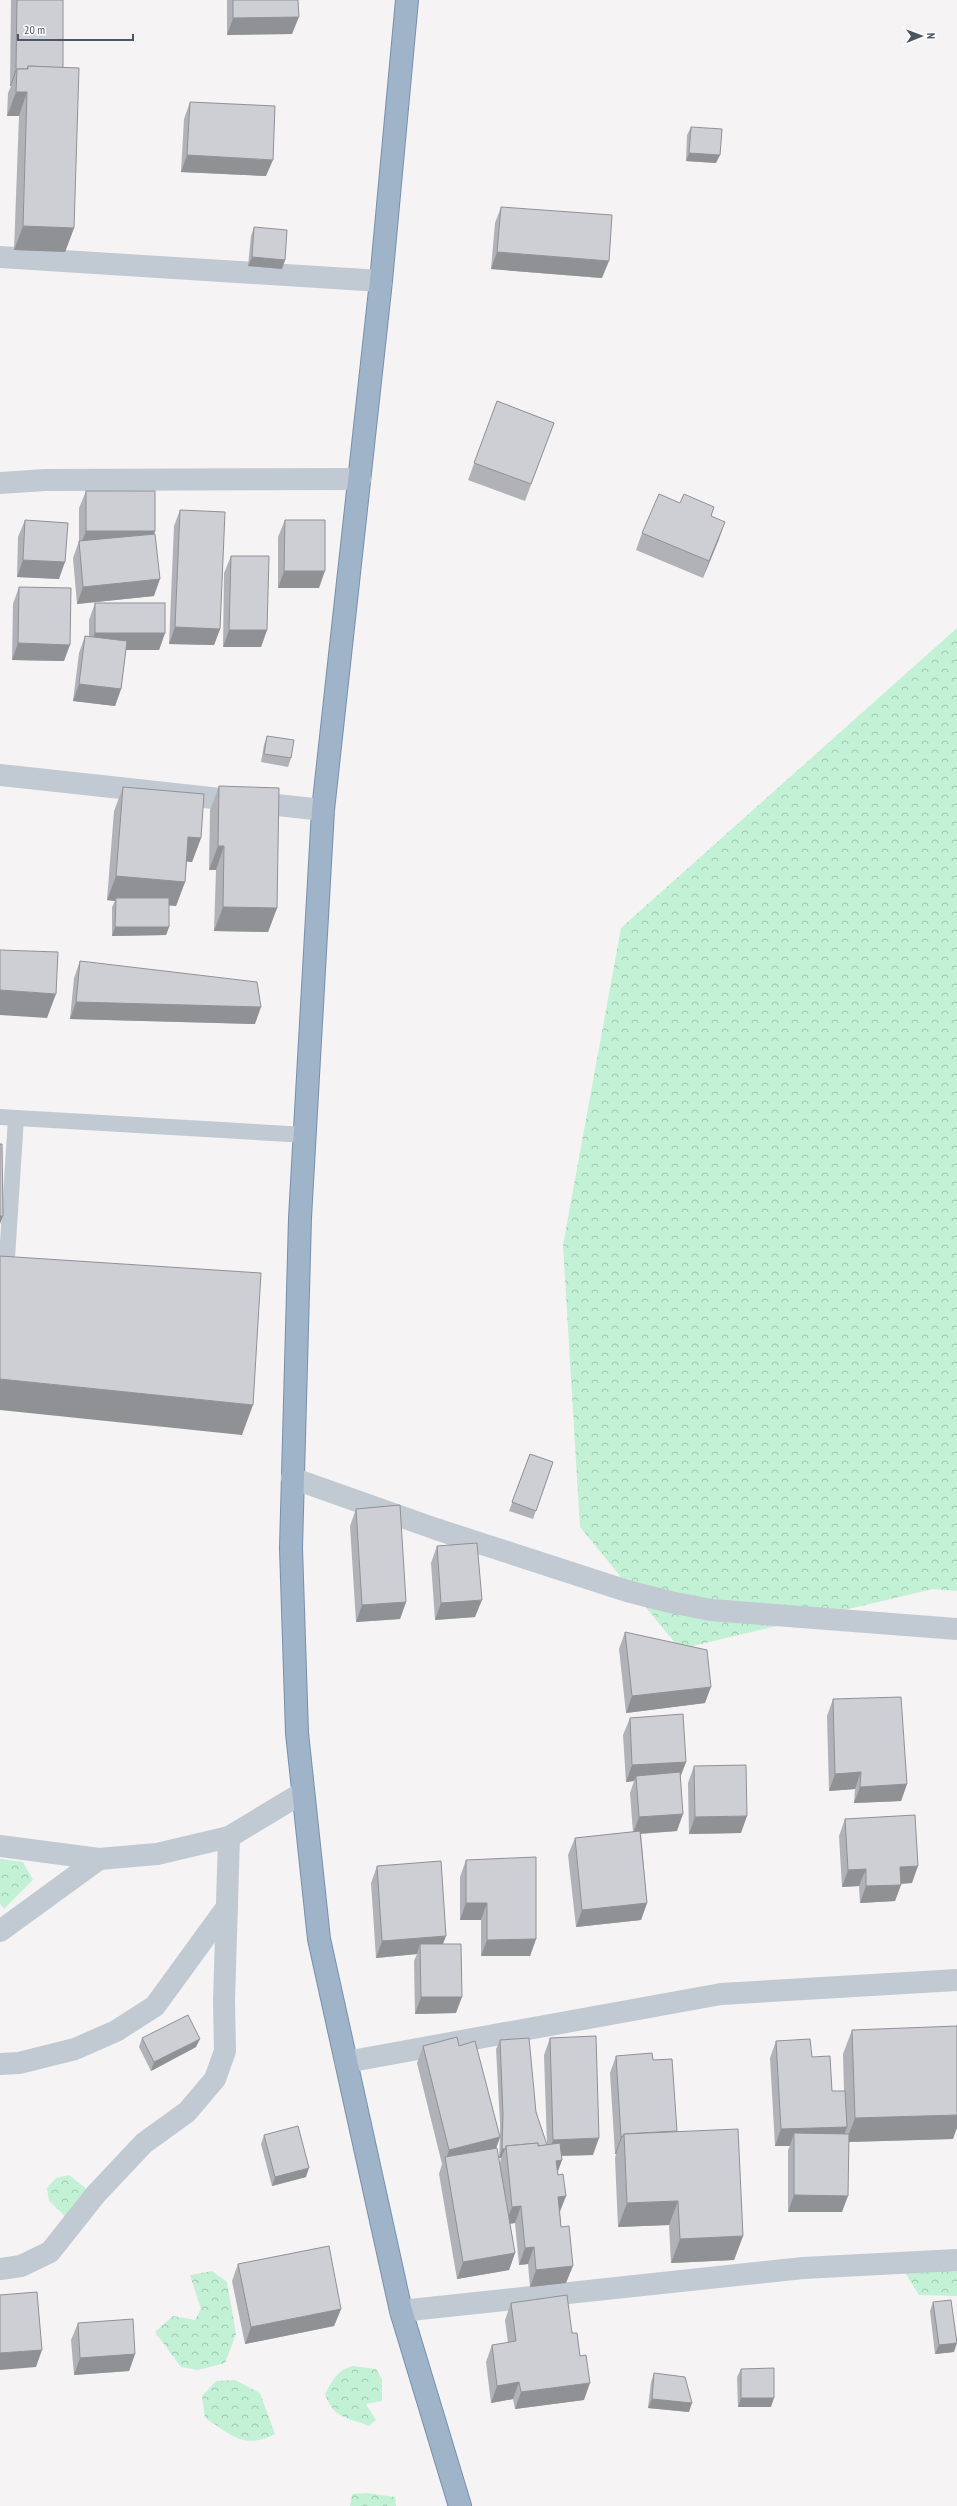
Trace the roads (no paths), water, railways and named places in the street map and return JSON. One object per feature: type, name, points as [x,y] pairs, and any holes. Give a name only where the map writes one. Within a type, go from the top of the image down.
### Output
[{"type":"highway","points":[[407,0],[381,281],[323,810],[306,1135],[300,1218],[291,1548],[297,1733],[302,1793],[319,1939],[401,2311],[460,2506]]},
{"type":"street","points":[[0,257],[381,281]]},
{"type":"street","points":[[0,483],[45,480],[360,479]]},
{"type":"street","points":[[0,775],[323,810]]},
{"type":"street","points":[[292,1478],[443,1532],[627,1591],[670,1602],[711,1610],[957,1629]]},
{"type":"street","points":[[0,1846],[98,1859],[157,1854],[229,1837],[302,1793]]},
{"type":"street","points":[[0,2269],[21,2266],[50,2252],[96,2194],[144,2143],[187,2112],[215,2079],[225,2051],[229,1837]]},
{"type":"street","points":[[0,1931],[98,1859]]},
{"type":"street","points":[[0,2064],[19,2062],[75,2049],[116,2031],[155,2006],[227,1907]]},
{"type":"street","points":[[346,2062],[721,1994],[957,1980]]},
{"type":"street","points":[[401,2311],[803,2268],[957,2260]]},
{"type":"lane","points":[[0,1117],[306,1135]]},
{"type":"lane","points":[[7,1258],[16,1118]]}]
